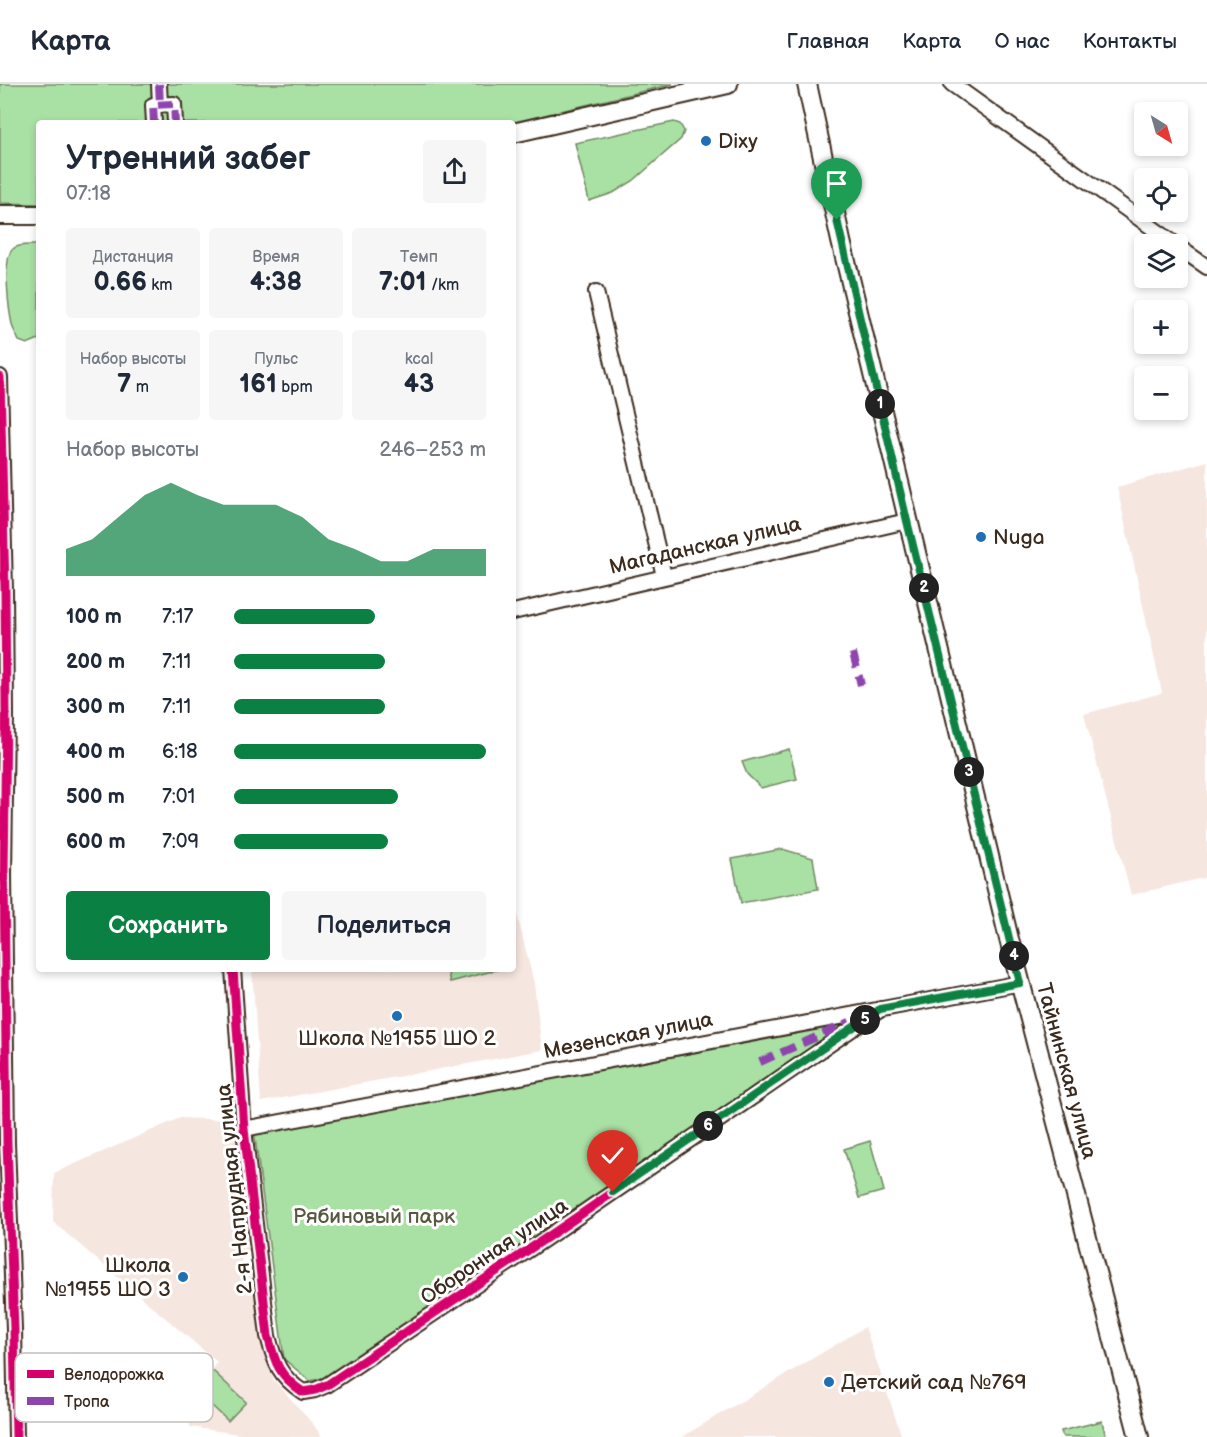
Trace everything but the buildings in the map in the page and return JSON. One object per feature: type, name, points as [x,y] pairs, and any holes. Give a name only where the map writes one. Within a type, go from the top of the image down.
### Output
[{"type":"main road","points":[[516,132],[728,84]]},
{"type":"main road","name":"Тайнинская улица","points":[[807,84],[841,241],[907,521],[1020,983],[1138,1437]]},
{"type":"main road","points":[[0,215],[36,215]]},
{"type":"street","points":[[159,84],[160,105]]},
{"type":"street","points":[[952,84],[1159,234]]},
{"type":"street","points":[[154,120],[153,105],[174,104],[175,120]]},
{"type":"street","points":[[1188,254],[1207,267]]},
{"type":"street","points":[[596,292],[664,576]]},
{"type":"street","points":[[0,377],[6,713],[3,875],[15,1383]]},
{"type":"street","name":"Магаданская улица","points":[[516,611],[907,521]]},
{"type":"street","name":"2-я Напрудная улица","points":[[232,972],[244,1129],[268,1336],[279,1370],[289,1383],[303,1392]]},
{"type":"street","name":"Мезенская улица","points":[[244,1129],[1020,983]]},
{"type":"street","name":"Оборонная улица","points":[[303,1392],[327,1385],[880,1009]]},
{"type":"street","points":[[16,1422],[16,1437]]},
{"type":"shaded area","points":[[1207,461],[1207,877],[1131,895],[1084,714],[1162,693],[1117,487]]},
{"type":"shaded area","name":"Школа №1955 ШО 2","points":[[516,910],[534,983],[542,1050],[261,1102],[252,972],[516,972]]},
{"type":"shaded area","name":"Школа №1955 ШО 3","points":[[180,1118],[233,1120],[251,1248],[241,1254],[243,1274],[256,1280],[265,1359],[274,1380],[322,1437],[252,1437],[190,1427],[190,1422],[213,1422],[213,1367],[217,1362],[213,1359],[213,1353],[206,1353],[53,1222],[54,1173]]},
{"type":"shaded area","name":"Детский сад №769","points":[[865,1327],[902,1437],[682,1437]]},
{"type":"green space","points":[[0,84],[673,84],[516,122],[36,120],[36,204],[0,203]]},
{"type":"green space","points":[[674,122],[680,124],[684,131],[681,139],[633,181],[613,193],[589,201],[575,143]]},
{"type":"green space","points":[[36,245],[36,340],[27,344],[19,341],[13,328],[8,299],[8,263],[13,249],[19,246]]},
{"type":"green space","points":[[789,749],[797,779],[761,788],[747,774],[742,762]]},
{"type":"green space","points":[[782,849],[813,858],[818,889],[741,903],[732,859]]},
{"type":"green space","points":[[448,972],[488,972],[450,982]]},
{"type":"green space","name":"Рябиновый парк","points":[[862,1016],[327,1377],[310,1381],[284,1359],[254,1130]]},
{"type":"green space","points":[[870,1141],[884,1191],[859,1198],[844,1149]]},
{"type":"green space","points":[[213,1371],[246,1402],[228,1421],[213,1407]]},
{"type":"green space","points":[[1102,1421],[1106,1437],[1063,1437],[1061,1431]]},
{"type":"marked path","points":[[159,84],[160,105]]},
{"type":"marked path","points":[[154,120],[153,105],[174,104],[175,120]]},
{"type":"marked path","points":[[853,653],[861,685]]},
{"type":"marked path","points":[[760,1062],[850,1022]]},
{"type":"cycle path","points":[[0,377],[5,592],[4,875],[7,1143],[15,1383]]},
{"type":"cycle path","points":[[233,972],[244,1129],[268,1336],[279,1368],[288,1380],[303,1392],[327,1385],[881,1009]]},
{"type":"cycle path","points":[[16,1422],[16,1437]]},
{"type":"place","name":"Dixy","points":[[706,141]]},
{"type":"place","name":"Nuga","points":[[981,537]]},
{"type":"place","name":"Школа №1955 ШО 2","points":[[397,1016]]},
{"type":"place","name":"Школа №1955 ШО 3","points":[[183,1277]]},
{"type":"place","name":"Детский сад №769","points":[[829,1382]]},
{"type":"route","points":[[613,1192],[880,1009],[1020,983],[907,521],[837,220]]}]
